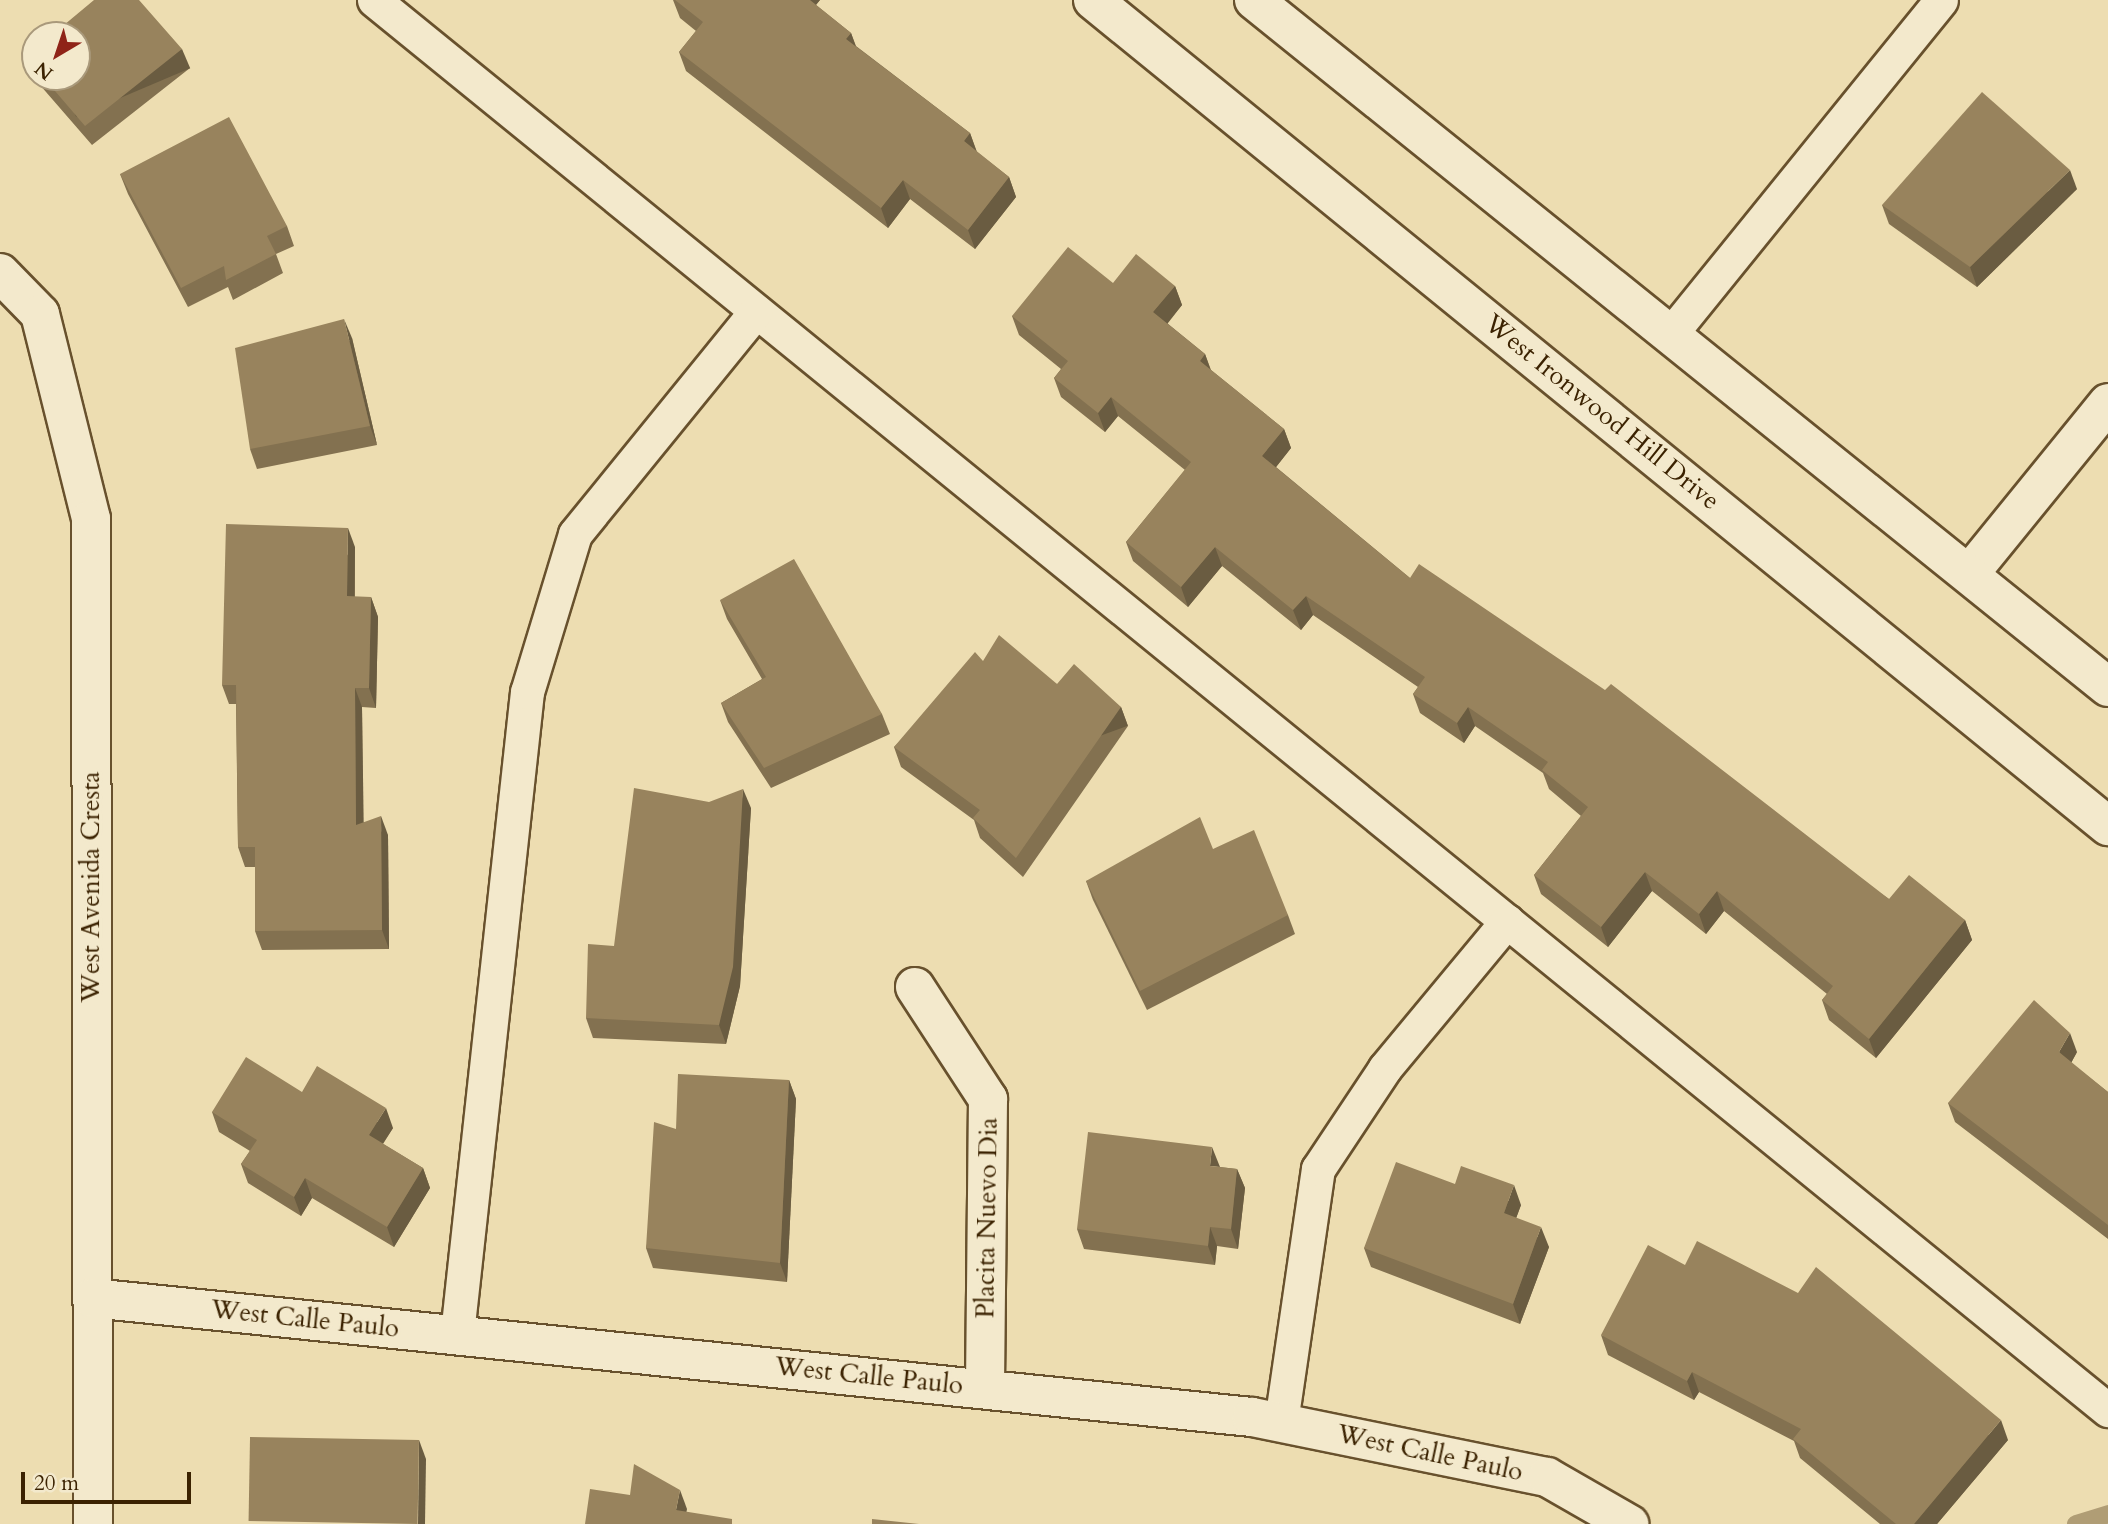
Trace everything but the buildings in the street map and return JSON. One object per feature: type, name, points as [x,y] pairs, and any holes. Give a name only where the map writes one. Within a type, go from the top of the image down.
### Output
[{"type":"street","name":"West Ironwood Hill Drive","points":[[1093,0],[2108,826]]},
{"type":"street","points":[[1254,0],[1669,336],[1970,573],[2108,687]]},
{"type":"street","name":"West Avenida Cresta","points":[[0,273],[40,314],[90,519],[93,1524]]},
{"type":"street","points":[[1970,573],[2108,403]]},
{"type":"street","name":"Placita Nuevo Dia","points":[[915,986],[988,1099],[985,1388]]},
{"type":"street","name":"West Calle Paulo","points":[[92,1297],[985,1388],[1281,1422],[1547,1476],[1629,1524]]},
{"type":"lane","points":[[374,0],[2108,1410]]},
{"type":"lane","points":[[1669,336],[1941,0]]},
{"type":"lane","points":[[457,1334],[527,692],[575,534],[756,311]]},
{"type":"lane","points":[[1281,1422],[1318,1169],[1385,1068],[1507,921]]},
{"type":"waterway","points":[[2076,1524],[2108,1514]]}]
